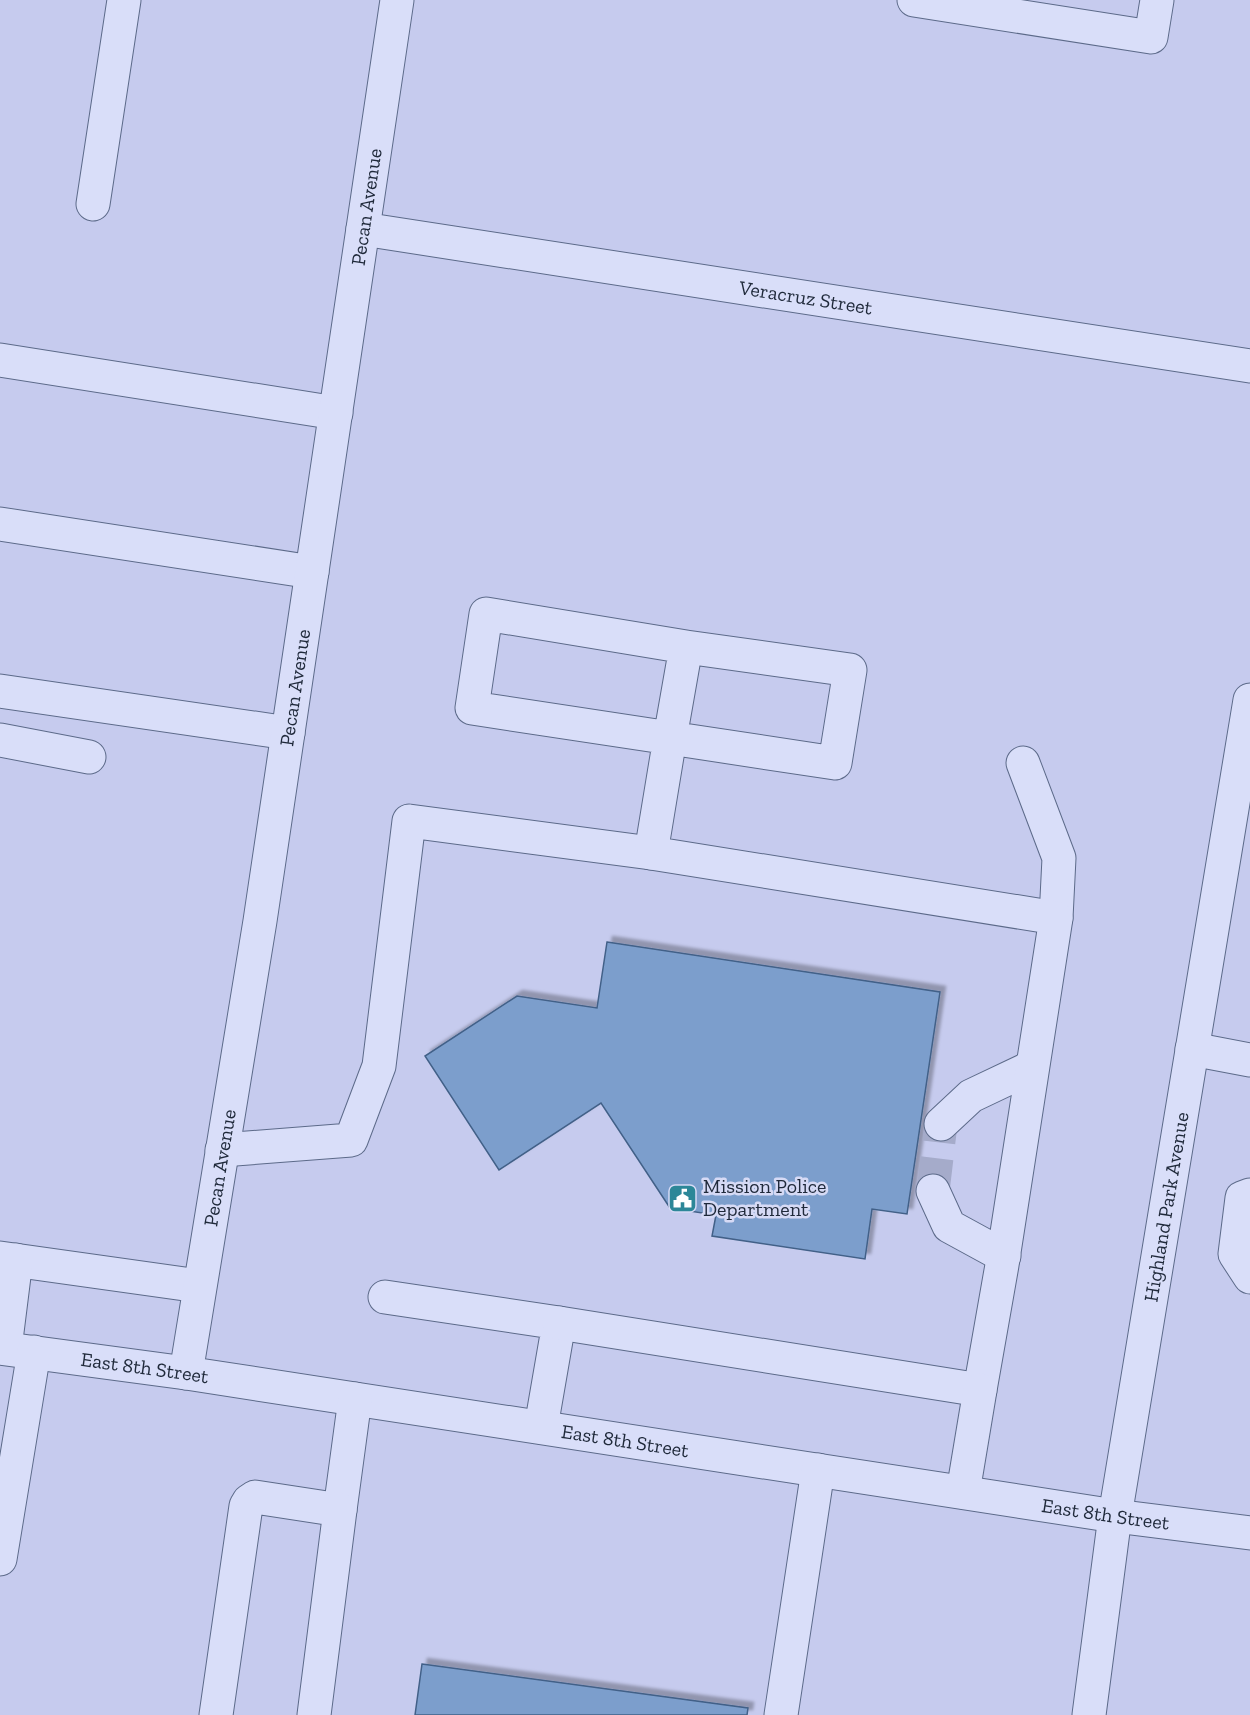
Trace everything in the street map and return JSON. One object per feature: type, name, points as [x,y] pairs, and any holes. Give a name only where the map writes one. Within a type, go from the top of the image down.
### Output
[{"type":"street","points":[[93,204],[124,0]]},
{"type":"street","name":"Pecan Avenue","points":[[186,1373],[288,733],[397,0]]},
{"type":"street","points":[[914,0],[1151,37],[1156,0]]},
{"type":"street","name":"Veracruz Street","points":[[363,229],[1250,366]]},
{"type":"street","points":[[0,360],[336,412]]},
{"type":"street","points":[[0,524],[312,572]]},
{"type":"street","points":[[486,614],[686,647],[850,670],[835,763],[670,738],[472,708],[486,614]]},
{"type":"street","points":[[651,854],[686,647]]},
{"type":"street","points":[[0,691],[288,733]]},
{"type":"street","name":"Highland Park Avenue","points":[[1089,1715],[1115,1516],[1250,700]]},
{"type":"street","points":[[0,740],[89,757]]},
{"type":"street","points":[[963,1492],[1004,1256],[1056,918],[1059,858],[1023,763]]},
{"type":"street","points":[[222,1150],[351,1140],[379,1066],[409,821],[651,854],[1056,918]]},
{"type":"street","points":[[1192,1049],[1250,1060]]},
{"type":"street","points":[[941,1124],[971,1096],[1032,1067]]},
{"type":"street","points":[[933,1191],[949,1226],[1004,1256]]},
{"type":"street","points":[[1250,1195],[1242,1198],[1234,1254],[1250,1277]]},
{"type":"street","points":[[0,1558],[13,1349],[8,1259],[200,1286]]},
{"type":"street","points":[[385,1297],[980,1390]]},
{"type":"street","points":[[541,1427],[559,1323]]},
{"type":"street","name":"East 8th Street","points":[[13,1349],[186,1373],[1115,1516],[1250,1533]]},
{"type":"street","points":[[314,1715],[355,1399]]},
{"type":"street","points":[[781,1715],[818,1470]]},
{"type":"street","points":[[216,1715],[246,1506],[249,1501],[255,1497],[340,1510]]},
{"type":"building","points":[[607,942],[940,992],[907,1214],[872,1209],[865,1259],[712,1236],[716,1215],[670,1208],[601,1103],[499,1170],[425,1056],[517,996],[597,1008]]},
{"type":"building","points":[[422,1664],[748,1708],[747,1715],[415,1715]]},
{"type":"tunnel","points":[[933,1191],[941,1124]]},
{"type":"place","name":"Mission Police Department","points":[[682,1198]]}]
